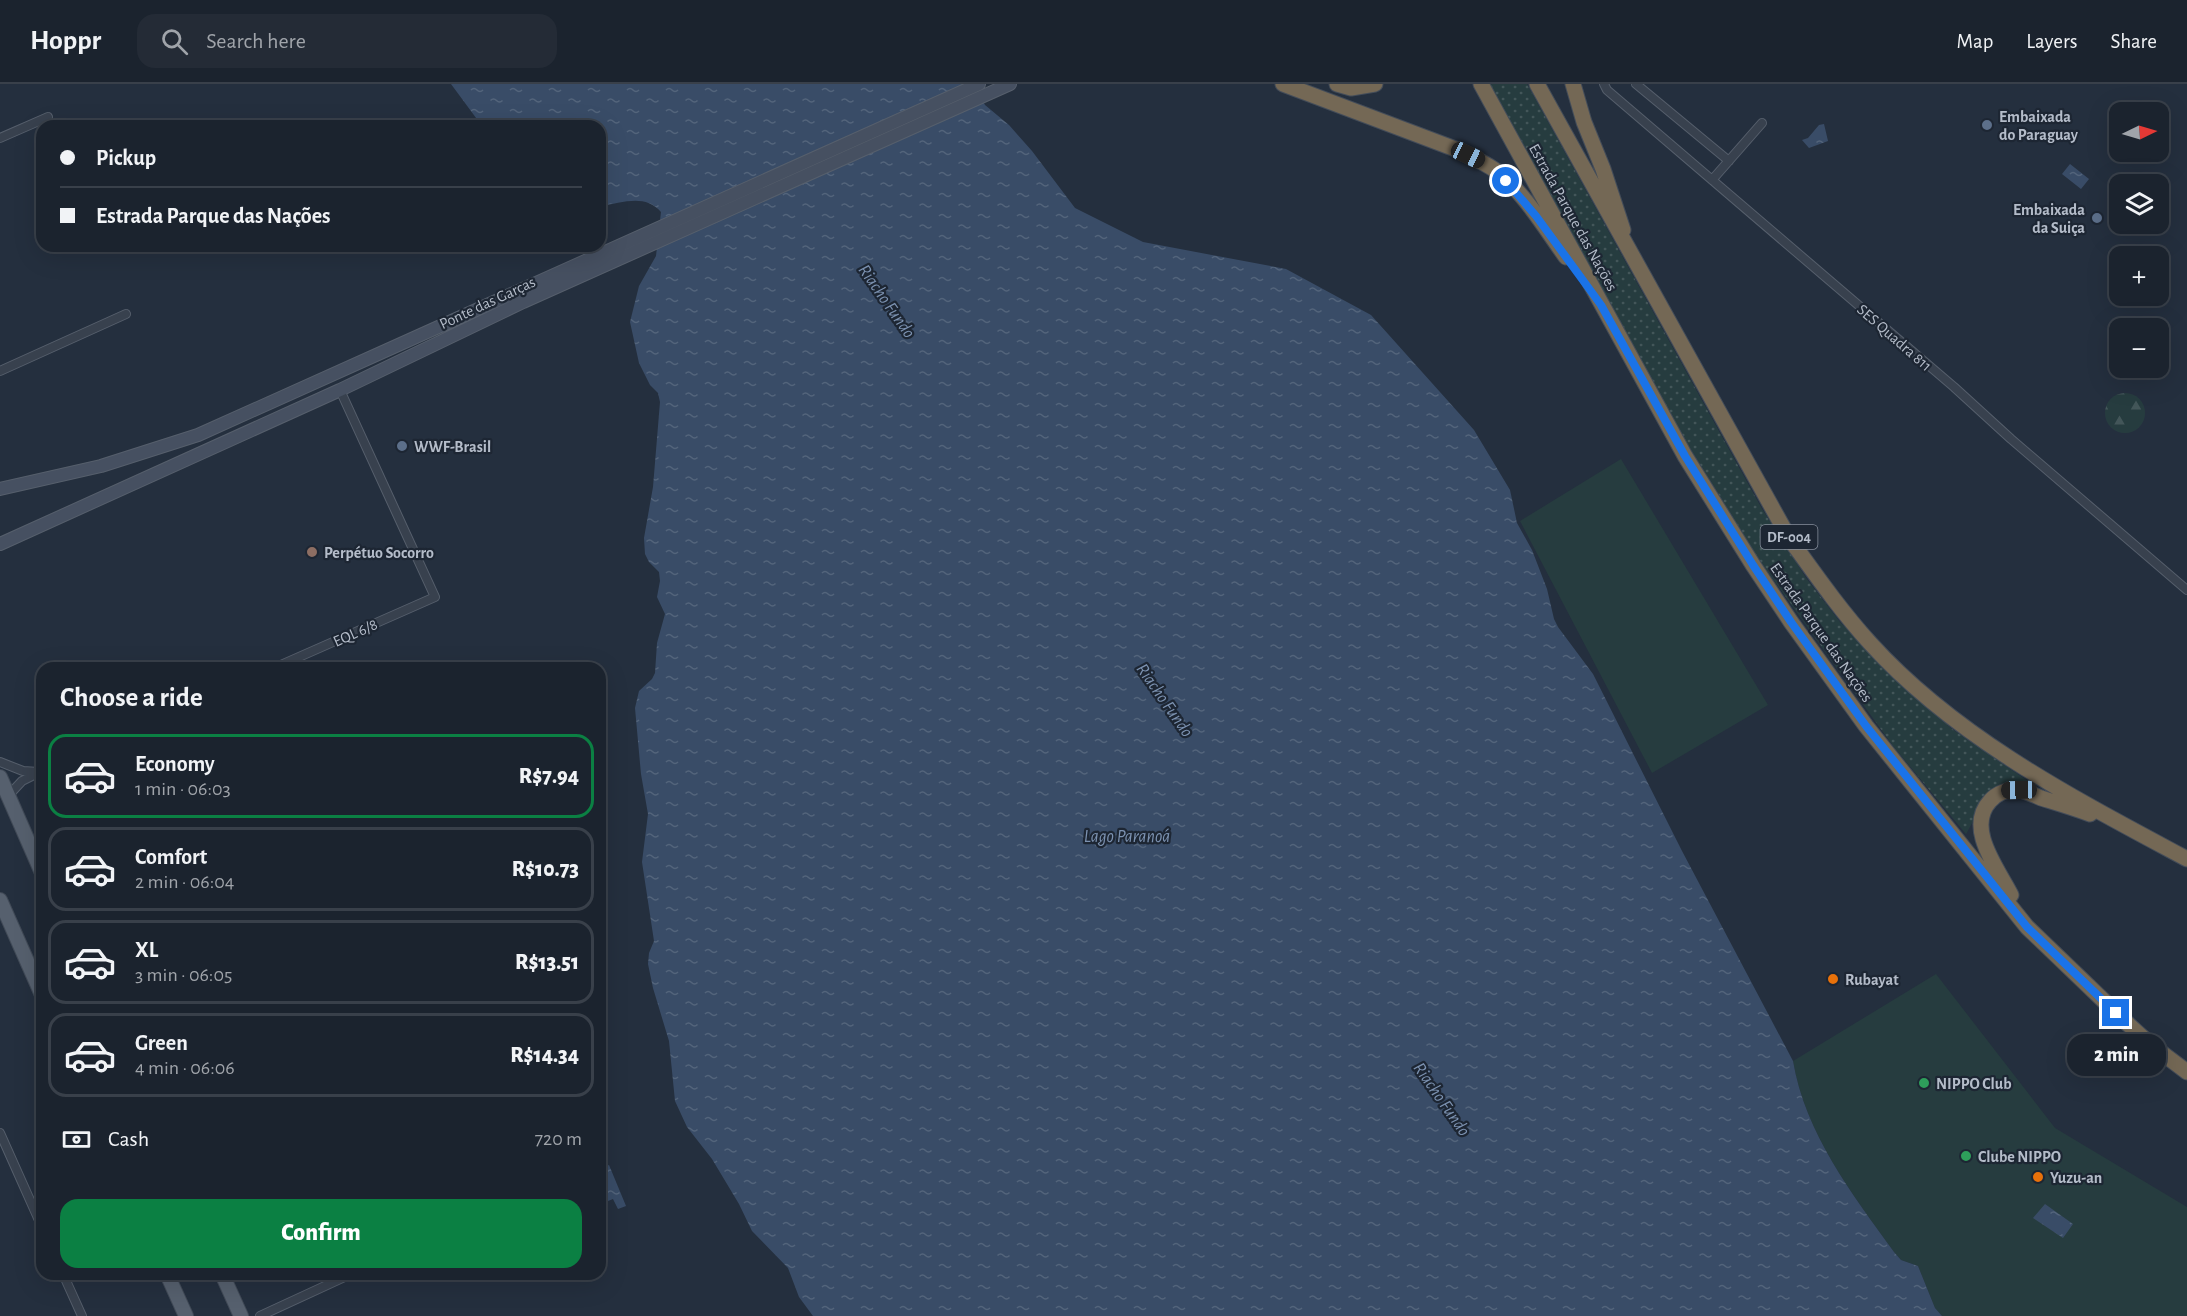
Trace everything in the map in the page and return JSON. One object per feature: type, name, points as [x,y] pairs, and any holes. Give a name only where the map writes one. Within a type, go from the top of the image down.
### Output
[{"type":"highway","points":[[1283,84],[1458,150],[1496,171],[1516,191],[1601,305]]},
{"type":"highway","points":[[1338,84],[1351,88],[1375,84]]},
{"type":"highway","name":"Estrada Parque das Nações","points":[[1481,84],[1685,456],[1791,622],[1866,726],[2027,927],[2129,1025],[2187,1072]]},
{"type":"highway","name":"Estrada Parque das Nações","points":[[1537,84],[1789,538],[1870,644],[1943,710],[2009,758],[2121,824],[2187,859]]},
{"type":"highway","points":[[1573,84],[1584,122],[1618,213],[1629,253]]},
{"type":"highway","points":[[2027,927],[1985,844],[1980,829],[1981,818],[1986,806],[1995,796],[2006,791],[2019,790],[2121,824]]},
{"type":"main road","name":"Ponte das Garças","points":[[0,544],[340,390],[618,252],[979,84]]},
{"type":"main road","name":"Ponte das Garças","points":[[0,489],[102,465],[198,435],[1010,84]]},
{"type":"main road","points":[[0,777],[36,859]]},
{"type":"main road","points":[[0,900],[36,981]]},
{"type":"main road","points":[[170,1280],[186,1316]]},
{"type":"main road","points":[[225,1280],[241,1316]]},
{"type":"main road","points":[[229,1316],[235,1302]]},
{"type":"street","name":"SES Quadra 811","points":[[1604,84],[1607,90],[2187,590]]},
{"type":"street","points":[[1636,84],[1729,161]]},
{"type":"street","points":[[41,120],[48,117]]},
{"type":"street","points":[[0,138],[36,122]]},
{"type":"street","points":[[1712,180],[1761,123]]},
{"type":"street","points":[[0,371],[126,314]]},
{"type":"street","name":"EQL 6/8","points":[[288,662],[435,597],[340,390]]},
{"type":"street","points":[[0,762],[23,771],[36,772]]},
{"type":"street","points":[[8,796],[22,781],[36,774]]},
{"type":"street","points":[[0,1133],[36,1214]]},
{"type":"street","points":[[66,1280],[82,1316]]},
{"type":"street","points":[[260,1316],[338,1280]]},
{"type":"green space","points":[[1487,84],[1527,84],[1762,509],[1806,578],[1840,622],[1952,729],[2051,797],[1988,794],[1966,834],[1893,746],[1760,561],[1662,403]]},
{"type":"green space","points":[[2125,393],[2139,399],[2145,413],[2139,427],[2125,433],[2111,427],[2105,413],[2111,399]]},
{"type":"green space","points":[[1621,459],[1768,705],[1652,773],[1520,521]]},
{"type":"green space","name":"Clube NIPPO","points":[[1936,974],[2055,1128],[2187,1207],[2187,1316],[1942,1316],[1935,1308],[1918,1266],[1901,1260],[1894,1252],[1832,1162],[1808,1113],[1793,1061]]},
{"type":"water","name":"Lago Paranoá","points":[[451,84],[973,84],[985,105],[1009,125],[1032,151],[1075,208],[1143,242],[1286,269],[1371,315],[1474,430],[1510,490],[1517,523],[1532,550],[1547,589],[1554,619],[1593,674],[1682,851],[1793,1061],[1799,1088],[1819,1138],[1862,1208],[1894,1252],[1901,1260],[1918,1266],[1935,1308],[1942,1316],[813,1316],[799,1297],[788,1268],[752,1231],[712,1159],[687,1127],[675,1101],[669,1041],[648,964],[649,953],[654,941],[642,862],[648,814],[641,774],[635,708],[639,691],[655,673],[657,643],[665,614],[657,597],[659,572],[645,554],[644,538],[653,487],[660,402],[658,393],[650,385],[639,363],[630,322],[639,286],[656,256],[661,212],[655,206],[640,201],[606,205],[606,120],[478,120]]},
{"type":"water","points":[[1824,124],[1828,141],[1809,148],[1802,140],[1808,138],[1819,125]]},
{"type":"water","points":[[2070,164],[2089,179],[2081,189],[2062,174]]},
{"type":"water","points":[[609,1165],[626,1206],[618,1209],[613,1199],[608,1201],[606,1166]]},
{"type":"water","points":[[2045,1204],[2073,1224],[2063,1238],[2033,1218]]},
{"type":"place","name":"Embaixada do Paraguay","points":[[1987,125]]},
{"type":"place","name":"Embaixada da Suiça","points":[[2097,218]]},
{"type":"place","name":"WWF-Brasil","points":[[402,446]]},
{"type":"place","name":"Perpétuo Socorro","points":[[312,552]]},
{"type":"place","name":"Rubayat","points":[[1833,979]]},
{"type":"place","name":"NIPPO Club","points":[[1924,1083]]},
{"type":"place","name":"Clube NIPPO","points":[[1966,1156]]},
{"type":"place","name":"Yuzu-an","points":[[2038,1177]]},
{"type":"route","points":[[1506,181],[1536,216],[1601,305],[1685,456],[1753,565],[1866,726],[2027,927],[2116,1013]]},
{"type":"water label","name":"Riacho Fundo","points":[[887,301]]},
{"type":"water label","name":"Riacho Fundo","points":[[1165,700]]},
{"type":"water label","name":"Riacho Fundo","points":[[1442,1099]]}]
